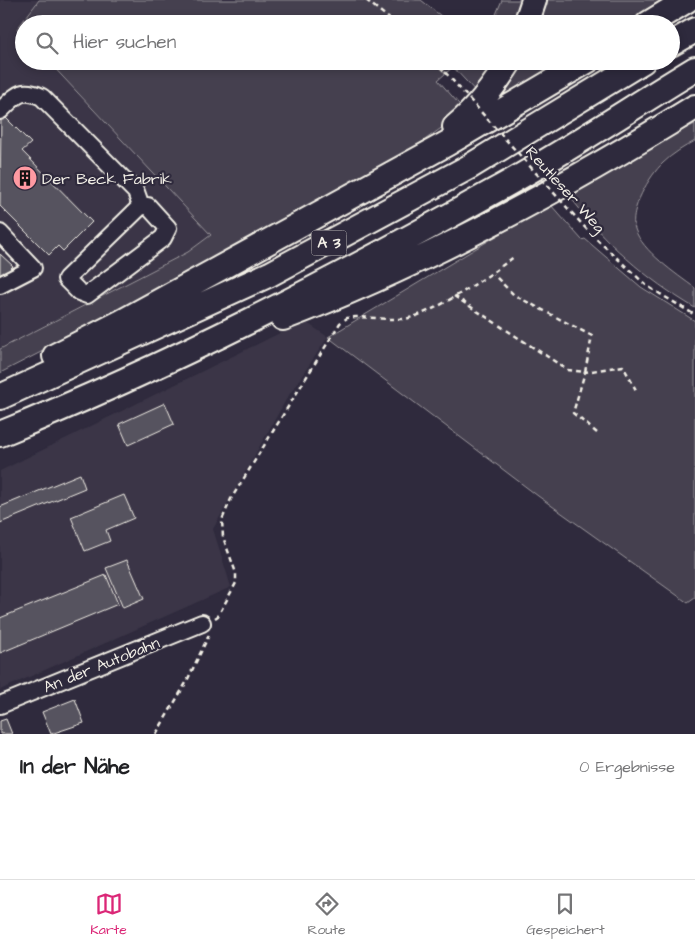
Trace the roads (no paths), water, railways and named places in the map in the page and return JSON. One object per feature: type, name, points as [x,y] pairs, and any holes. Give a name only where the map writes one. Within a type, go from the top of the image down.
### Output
[{"type":"highway","points":[[529,15],[534,0]]},
{"type":"highway","points":[[663,15],[688,0]]},
{"type":"highway","points":[[680,39],[695,30]]},
{"type":"highway","name":"A 3","points":[[0,434],[72,405],[212,341],[497,190],[695,69]]},
{"type":"highway","name":"A 3","points":[[349,196],[456,126],[474,111],[504,70]]},
{"type":"highway","name":"A 3","points":[[0,381],[120,323],[448,142],[571,70]]},
{"type":"highway","name":"A 3","points":[[0,397],[270,274],[469,167],[628,70]]},
{"type":"highway","points":[[212,341],[308,308],[423,256],[539,199],[633,146],[695,107]]},
{"type":"highway","points":[[633,146],[695,115]]},
{"type":"lane","points":[[0,111],[19,92],[30,92],[42,97],[136,192],[141,206]]},
{"type":"lane","points":[[141,206],[148,206],[168,228],[163,238],[87,295],[79,292],[66,279],[141,206]]},
{"type":"lane","points":[[0,233],[33,268],[0,285]]},
{"type":"lane","name":"An der Autobahn","points":[[0,705],[206,628]]},
{"type":"place","name":"Der Beck Fabrik","points":[[25,178]]}]
